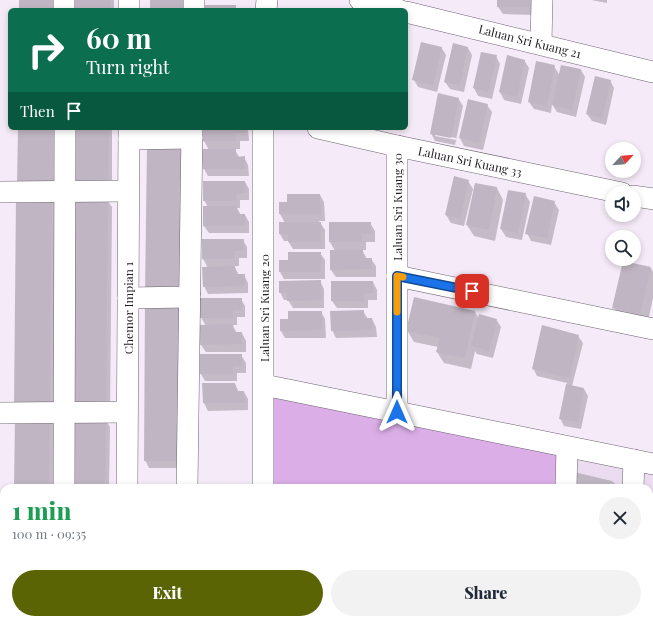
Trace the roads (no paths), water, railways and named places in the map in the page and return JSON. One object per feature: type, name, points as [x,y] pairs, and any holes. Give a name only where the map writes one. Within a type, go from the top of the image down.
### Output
[{"type":"street","name":"Laluan Sri Kuang 21","points":[[360,0],[404,8]]},
{"type":"street","points":[[541,43],[542,0]]},
{"type":"street","name":"Laluan Sri Kuang 21","points":[[410,9],[653,72]]},
{"type":"street","points":[[64,130],[64,484]]},
{"type":"street","name":"Laluan Sri Kuang 20","points":[[263,130],[263,484]]},
{"type":"street","name":"Laluan Sri Kuang 33","points":[[327,130],[605,189]]},
{"type":"street","points":[[129,134],[192,133],[187,484]]},
{"type":"street","name":"Chemor Impian 1","points":[[127,484],[129,134]]},
{"type":"street","name":"Laluan Sri Kuang 30","points":[[397,146],[397,412]]},
{"type":"street","points":[[0,192],[128,191]]},
{"type":"street","points":[[641,197],[653,200]]},
{"type":"street","points":[[397,276],[653,329]]},
{"type":"street","points":[[128,298],[190,297]]},
{"type":"street","points":[[264,386],[643,462],[635,484]]},
{"type":"street","points":[[0,413],[128,412]]},
{"type":"street","points":[[566,484],[567,447]]}]
